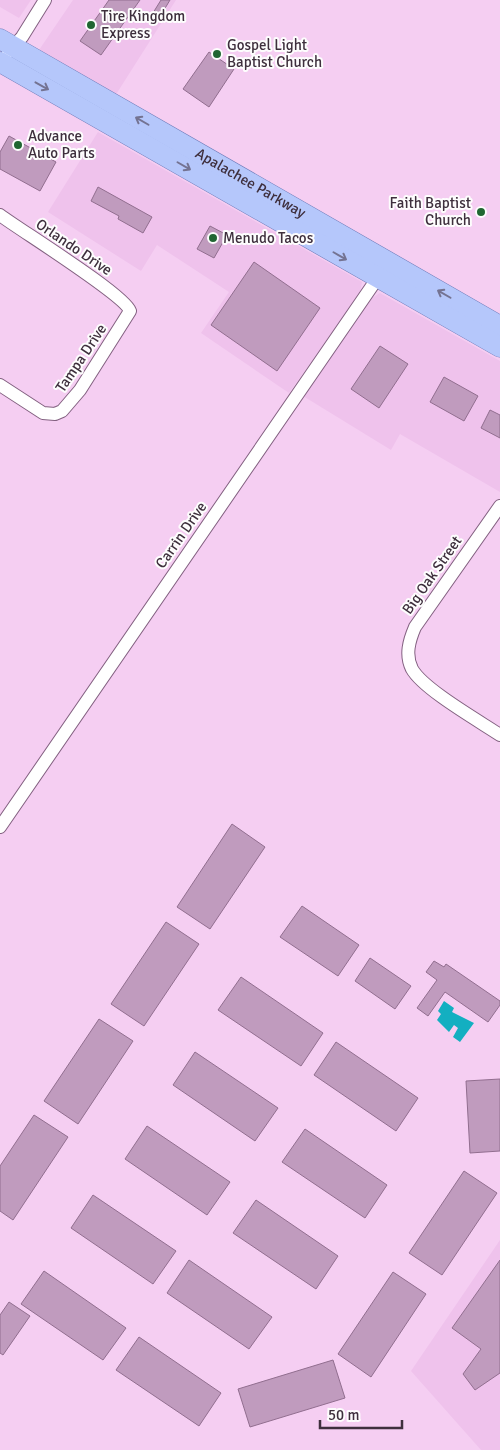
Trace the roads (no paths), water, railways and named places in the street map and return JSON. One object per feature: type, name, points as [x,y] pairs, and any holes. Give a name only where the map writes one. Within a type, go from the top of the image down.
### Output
[{"type":"main road","name":"Apalachee Parkway","points":[[3,52],[383,270],[500,348]]},
{"type":"main road","name":"Apalachee Parkway","points":[[383,270],[500,326]]},
{"type":"street","points":[[3,52],[45,0]]},
{"type":"street","name":"Orlando Drive","points":[[0,216],[103,285],[129,307]]},
{"type":"street","name":"Carrin Drive","points":[[0,827],[383,270]]},
{"type":"street","name":"Tampa Drive","points":[[0,385],[47,414],[62,411],[80,390],[127,317],[129,307]]},
{"type":"street","name":"Big Oak Street","points":[[500,506],[415,627],[408,644],[412,669],[418,678],[500,735]]},
{"type":"water","points":[[444,1001],[454,1008],[452,1012],[474,1023],[460,1042],[453,1037],[458,1028],[454,1025],[449,1032],[437,1020],[441,1014],[438,1011]]},
{"type":"place","name":"Tire Kingdom Express","points":[[91,25]]},
{"type":"place","name":"Gospel Light Baptist Church","points":[[217,54]]},
{"type":"place","name":"Advance Auto Parts","points":[[18,145]]},
{"type":"place","name":"Faith Baptist Church","points":[[481,212]]},
{"type":"place","name":"Menudo Tacos","points":[[213,238]]}]
